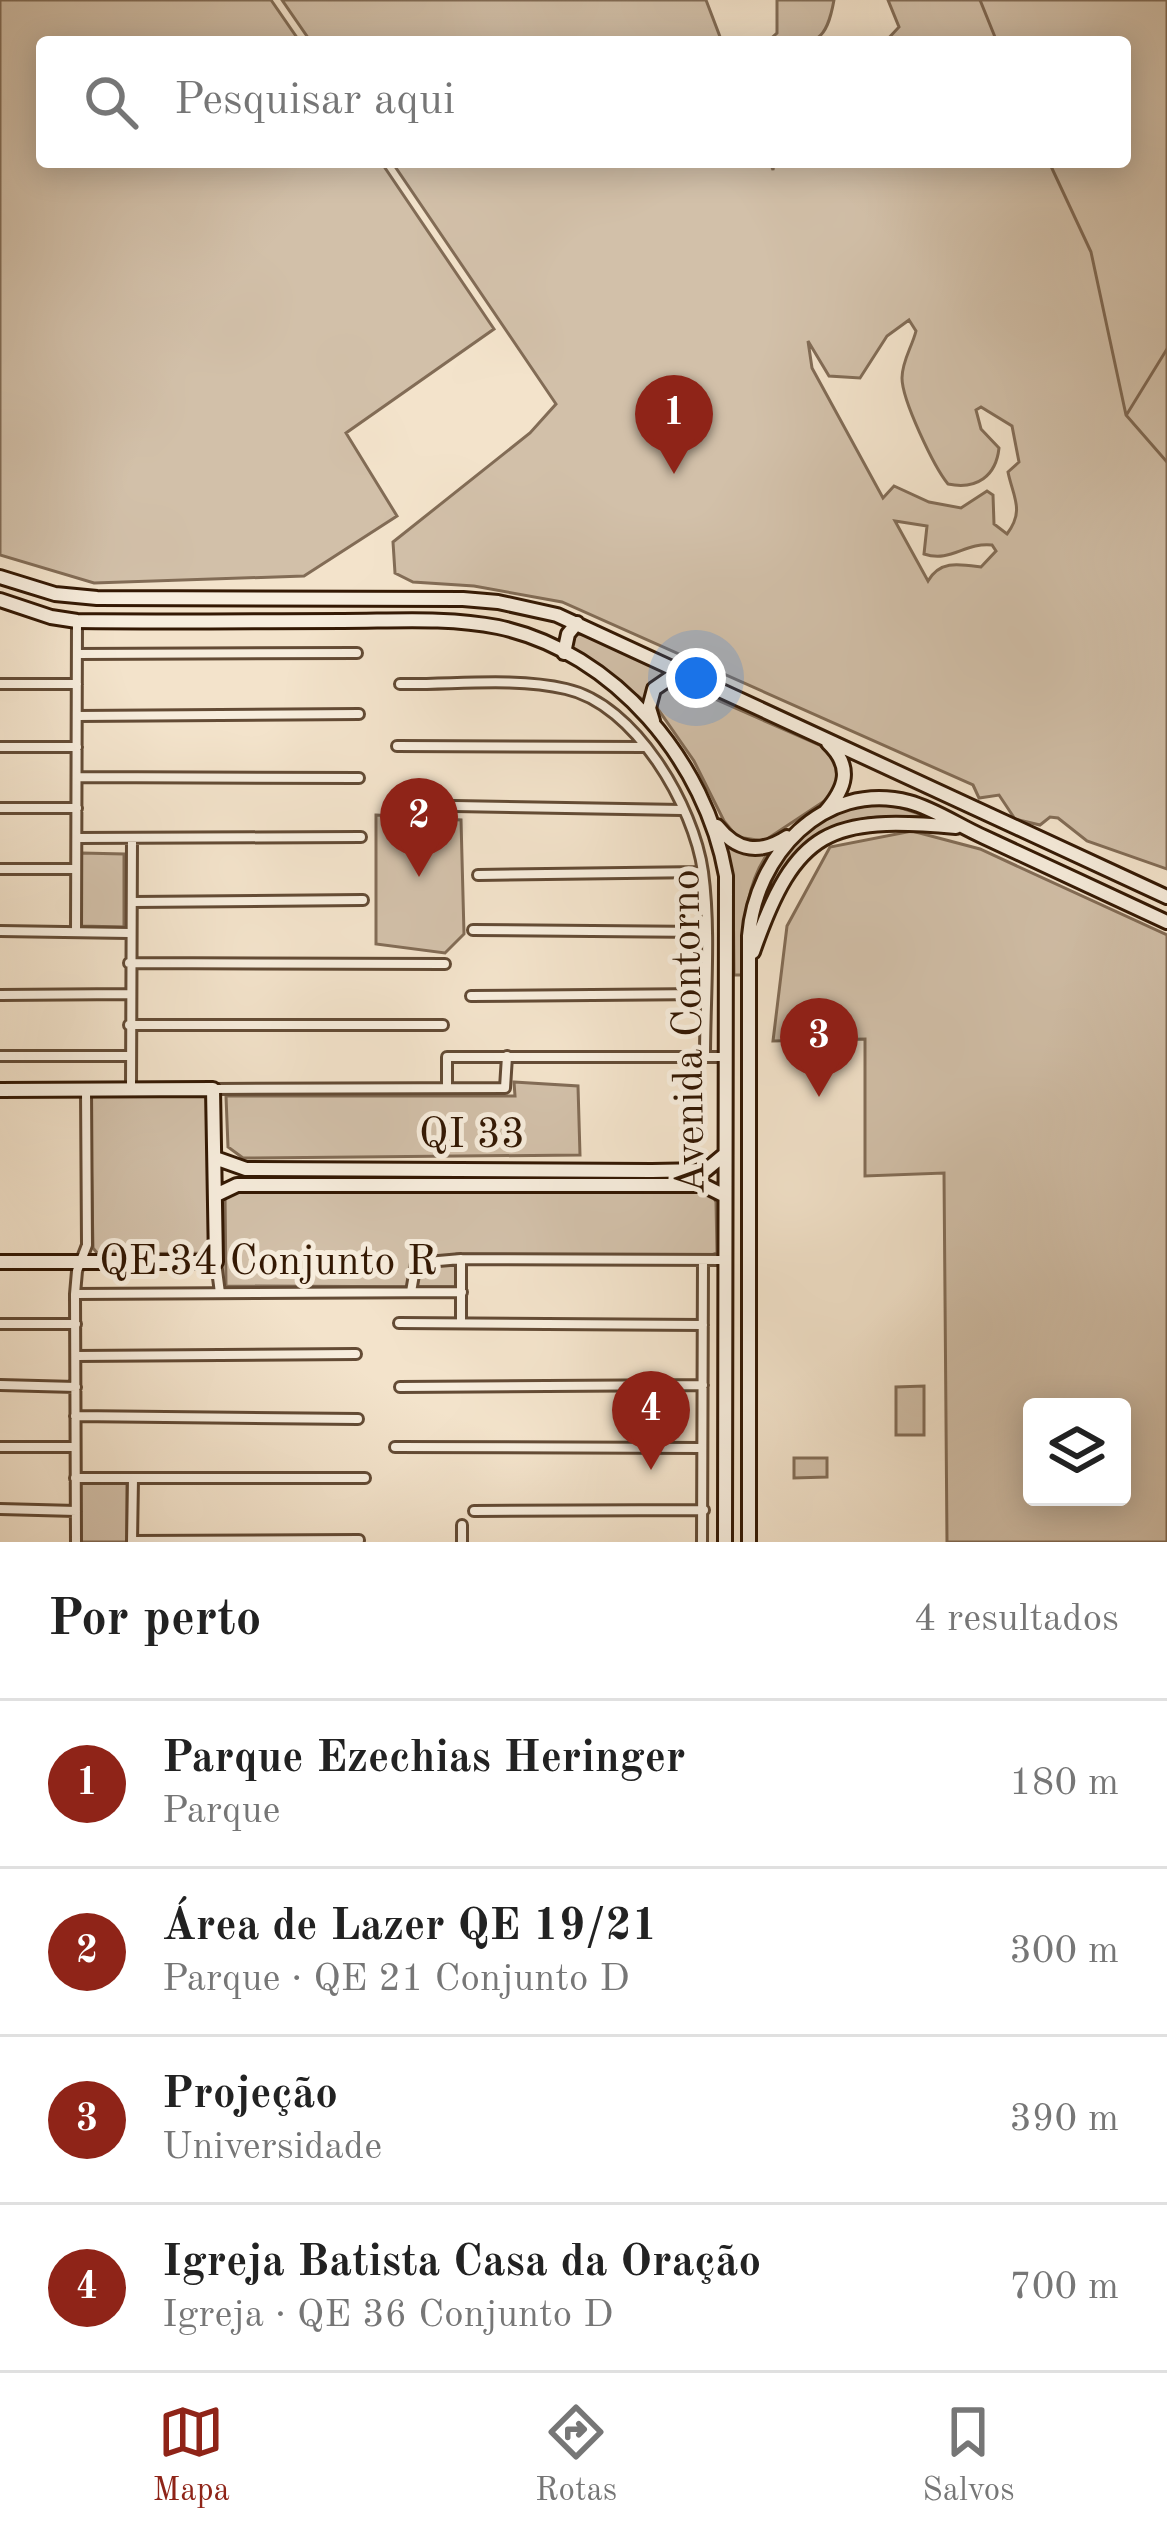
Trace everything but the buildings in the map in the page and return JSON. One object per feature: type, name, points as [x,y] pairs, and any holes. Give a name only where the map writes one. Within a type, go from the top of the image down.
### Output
[{"type":"main road","points":[[0,577],[75,597],[463,599],[528,608],[577,623],[1167,897]]},
{"type":"main road","points":[[29,611],[27,599],[35,589]]},
{"type":"main road","points":[[122,622],[133,611],[126,598]]},
{"type":"main road","name":"Avenida Contorno","points":[[0,600],[77,621],[466,623],[524,635],[564,653],[625,693],[653,723],[694,781],[712,820],[726,876],[725,1542]]},
{"type":"main road","points":[[564,653],[568,634],[577,623]]},
{"type":"main road","points":[[653,723],[649,708],[653,689],[670,678],[688,677]]},
{"type":"main road","points":[[824,739],[836,752],[846,776],[824,813]]},
{"type":"main road","points":[[824,813],[853,802],[905,801],[1167,922]]},
{"type":"main road","name":"Avenida Contorno","points":[[749,1542],[751,917],[772,861],[795,831],[824,813]]},
{"type":"main road","points":[[712,820],[730,841],[747,848],[762,849],[795,831]]},
{"type":"main road","points":[[749,961],[786,873],[816,842],[857,824],[887,821],[963,828]]},
{"type":"main road","points":[[726,986],[740,986],[749,995]]},
{"type":"main road","points":[[0,1090],[213,1089],[216,1195],[216,1262],[0,1262]]},
{"type":"main road","name":"QI 33","points":[[216,1195],[238,1185],[652,1178],[706,1170],[724,1154]]},
{"type":"main road","name":"QI 33","points":[[215,1158],[246,1169],[652,1178],[708,1185],[724,1196]]},
{"type":"main road","points":[[315,1169],[315,1187]]},
{"type":"main road","points":[[724,1319],[740,1327],[748,1324]]},
{"type":"main road","points":[[724,1399],[748,1406]]},
{"type":"main road","points":[[725,1494],[735,1505],[748,1504]]},
{"type":"street","points":[[76,932],[77,621]]},
{"type":"street","points":[[77,654],[357,653]]},
{"type":"street","points":[[0,684],[77,684]]},
{"type":"street","points":[[400,684],[541,685],[588,695],[616,712],[646,747],[682,810],[703,872],[705,1057]]},
{"type":"street","points":[[616,712],[625,693]]},
{"type":"street","points":[[77,716],[359,714]]},
{"type":"street","points":[[0,746],[77,748]]},
{"type":"street","points":[[397,746],[646,747]]},
{"type":"street","points":[[77,778],[359,778]]},
{"type":"street","points":[[398,805],[682,810]]},
{"type":"street","points":[[0,808],[76,808]]},
{"type":"street","points":[[77,838],[361,837]]},
{"type":"street","points":[[131,1088],[132,839]]},
{"type":"street","points":[[0,869],[75,869]]},
{"type":"street","points":[[478,875],[703,872]]},
{"type":"street","points":[[133,902],[363,901]]},
{"type":"street","points":[[473,930],[705,932]]},
{"type":"street","points":[[0,931],[129,933]]},
{"type":"street","points":[[129,963],[445,964]]},
{"type":"street","points":[[0,995],[128,994]]},
{"type":"street","points":[[471,996],[705,994]]},
{"type":"street","points":[[129,1024],[443,1025]]},
{"type":"street","points":[[0,1056],[130,1056]]},
{"type":"street","points":[[213,1089],[505,1088],[507,1056]]},
{"type":"street","points":[[447,1088],[447,1057],[726,1057]]},
{"type":"street","points":[[76,1542],[75,1294],[87,1245],[86,1089]]},
{"type":"street","points":[[461,1259],[461,1323]]},
{"type":"street","points":[[411,1292],[416,1263],[724,1260]]},
{"type":"street","points":[[702,1542],[703,1261]]},
{"type":"street","points":[[216,1262],[220,1293]]},
{"type":"street","name":"QE 34 Conjunto R","points":[[75,1294],[462,1292]]},
{"type":"street","points":[[399,1323],[703,1325]]},
{"type":"street","points":[[0,1324],[76,1324]]},
{"type":"street","points":[[76,1356],[356,1354]]},
{"type":"street","points":[[0,1385],[76,1387]]},
{"type":"street","points":[[400,1387],[703,1385]]},
{"type":"street","points":[[75,1416],[358,1420]]},
{"type":"street","points":[[0,1447],[75,1447]]},
{"type":"street","points":[[395,1447],[702,1448]]},
{"type":"street","points":[[75,1478],[365,1478]]},
{"type":"street","points":[[133,1479],[132,1541],[358,1540]]},
{"type":"street","points":[[0,1509],[76,1511]]},
{"type":"street","points":[[474,1510],[704,1510]]},
{"type":"street","points":[[462,1525],[462,1542]]},
{"type":"shaded area","points":[[0,0],[271,0],[296,36],[36,36],[36,168],[385,168],[494,329],[346,433],[397,516],[304,576],[94,583],[0,555]]},
{"type":"shaded area","points":[[282,0],[706,0],[720,36],[307,36]]},
{"type":"shaded area","points":[[777,0],[834,0],[820,36],[774,36]]},
{"type":"shaded area","points":[[888,0],[1167,0],[1167,869],[1087,841],[1058,818],[1050,817],[1040,825],[1015,819],[999,795],[979,798],[973,785],[562,602],[474,586],[413,582],[395,573],[393,542],[530,433],[556,404],[396,168],[1131,168],[1131,36],[891,36],[899,27]],"holes":[[[909,320],[916,331],[904,366],[903,388],[920,433],[948,484],[976,483],[994,466],[999,448],[981,429],[976,410],[981,407],[1012,426],[1019,462],[1008,472],[1017,510],[1007,534],[994,524],[993,495],[987,491],[961,508],[929,502],[894,486],[883,498],[812,368],[808,341],[829,376],[860,378],[887,336]],[[895,521],[927,526],[924,554],[942,556],[982,545],[992,545],[996,551],[981,567],[944,567],[928,581]]]},
{"type":"shaded area","points":[[574,634],[587,635],[670,672],[651,685],[646,702],[571,648]]},
{"type":"shaded area","points":[[674,681],[826,748],[842,770],[832,796],[764,841],[737,837],[658,709],[660,688]]},
{"type":"shaded area","points":[[870,802],[932,818],[866,818],[819,835],[785,870],[758,930],[766,885],[791,846],[827,818]]},
{"type":"shaded area","points":[[376,815],[461,820],[464,934],[445,953],[376,944]]},
{"type":"shaded area","points":[[912,831],[980,849],[1167,935],[1167,1542],[947,1542],[944,1173],[865,1176],[865,1039],[773,1041],[787,926],[830,847]]},
{"type":"shaded area","points":[[725,840],[770,850],[750,894],[744,975],[734,975],[733,879]]},
{"type":"shaded area","points":[[81,853],[124,854],[124,927],[81,926]]},
{"type":"shaded area","points":[[514,1082],[578,1086],[580,1155],[243,1158],[228,1147],[226,1096],[515,1096]]},
{"type":"shaded area","points":[[207,1090],[210,1253],[98,1254],[93,1248],[90,1096],[94,1091]]},
{"type":"shaded area","points":[[238,1188],[697,1190],[711,1192],[716,1202],[717,1253],[457,1254],[457,1287],[226,1286],[225,1195]]},
{"type":"shaded area","points":[[924,1386],[924,1435],[896,1435],[896,1387]]},
{"type":"shaded area","points":[[794,1458],[827,1458],[827,1477],[794,1478]]},
{"type":"shaded area","points":[[80,1482],[127,1483],[127,1542],[79,1542]]},
{"type":"waterway","points":[[980,0],[995,36]]},
{"type":"waterway","points":[[1052,168],[1091,252],[1126,415],[1167,462]]},
{"type":"waterway","points":[[1127,414],[1167,349]]},
{"type":"place","name":"Parque Ezechias Heringer","points":[[674,474]]},
{"type":"place","name":"Área de Lazer QE 19/21","points":[[419,877]]},
{"type":"place","name":"Projeção","points":[[819,1097]]},
{"type":"place","name":"Igreja Batista Casa da Oração","points":[[651,1470]]}]
